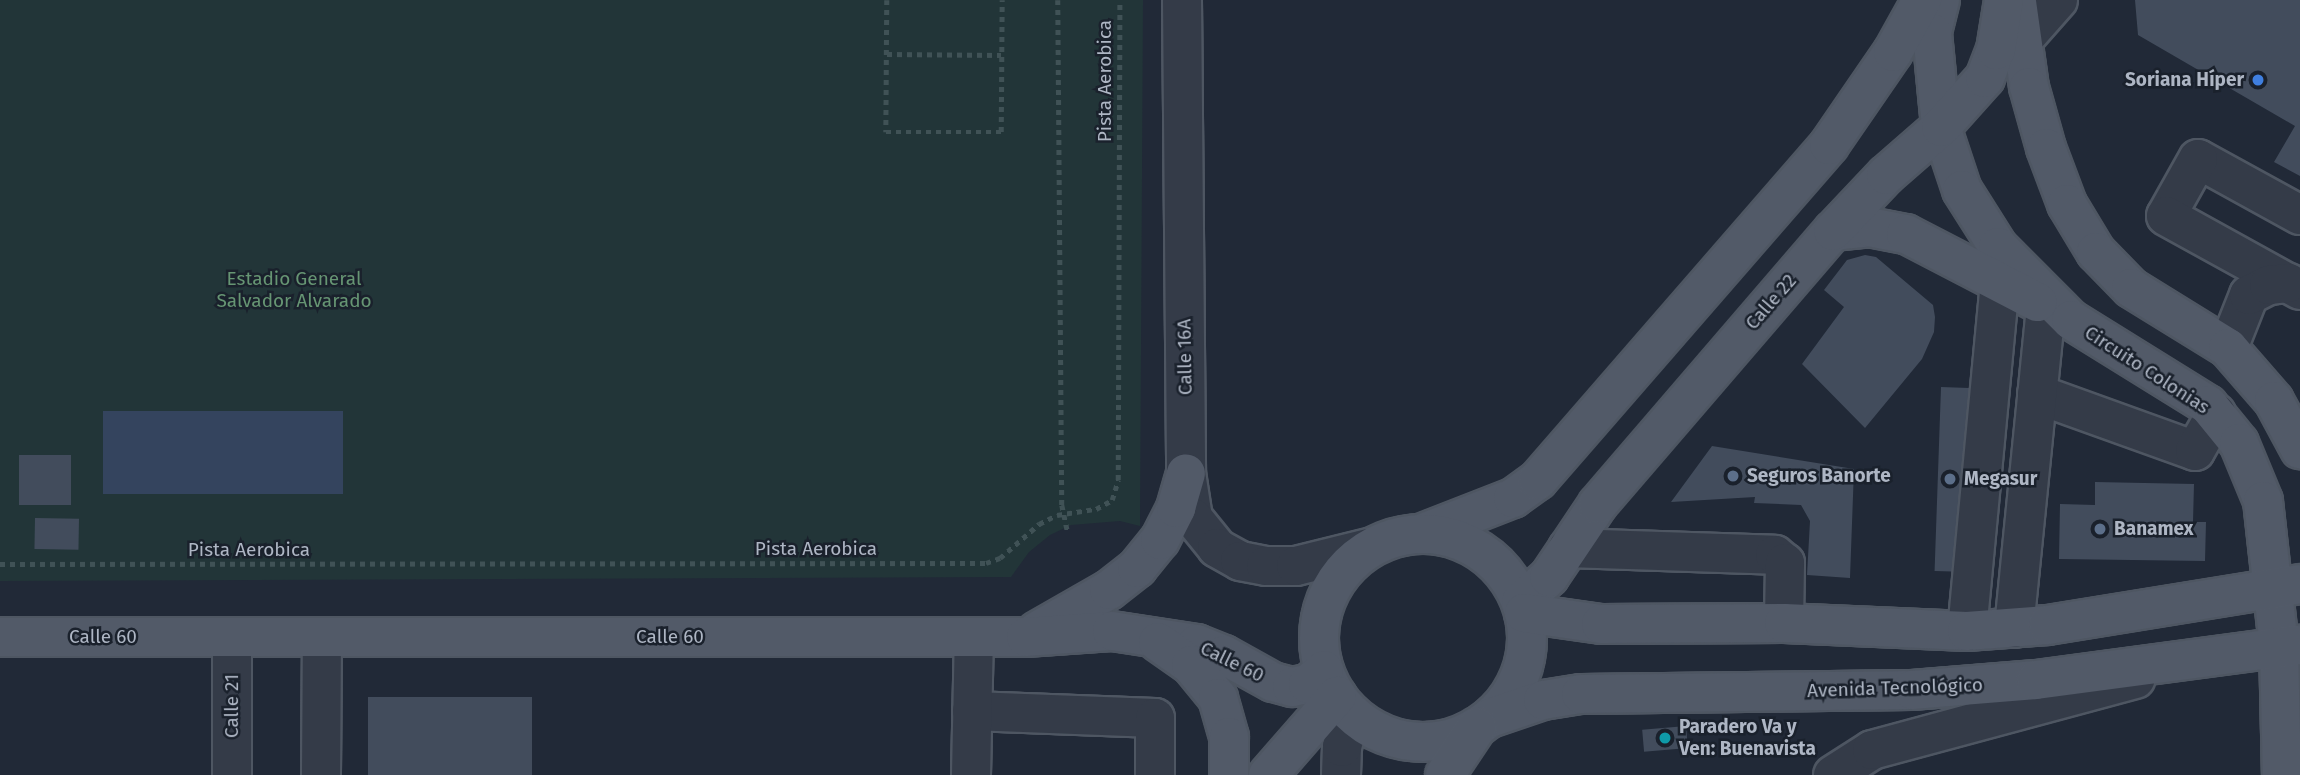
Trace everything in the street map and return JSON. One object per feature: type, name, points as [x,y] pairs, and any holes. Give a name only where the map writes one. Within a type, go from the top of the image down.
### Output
[{"type":"main road","points":[[1484,723],[1446,740],[1411,742],[1378,732],[1337,693],[1319,648],[1325,601],[1336,581],[1350,563],[1369,548],[1386,540],[1423,533],[1513,498],[1538,480],[1829,145],[1893,52],[1922,0]]},
{"type":"main road","name":"Circuito Colonias","points":[[1940,0],[1932,33],[1941,127],[1962,190],[1998,247],[2059,313],[2208,405],[2239,443],[2263,501],[2287,587],[2290,646],[2282,775]]},
{"type":"main road","name":"Calle 22","points":[[1523,608],[1549,577],[1598,504],[1833,231],[1886,175],[1941,127],[1986,78],[1996,50],[2004,0]]},
{"type":"main road","points":[[2017,0],[2029,87],[2046,148],[2067,204],[2096,252],[2131,288],[2228,348],[2300,400]]},
{"type":"main road","points":[[1833,231],[1869,227],[1906,234],[2059,313]]},
{"type":"main road","points":[[2228,348],[2274,401],[2300,449]]},
{"type":"main road","points":[[1026,637],[1109,590],[1137,568],[1160,540],[1176,508],[1186,473]]},
{"type":"main road","points":[[1423,533],[1451,537],[1477,548],[1508,577],[1523,608],[1527,632],[1522,670],[1514,688],[1445,775]]},
{"type":"main road","points":[[1523,608],[1601,624],[1784,623],[1967,631],[2014,628],[2287,587]]},
{"type":"main road","name":"Calle 60","points":[[0,637],[1026,637],[1112,631],[1197,644],[1224,655],[1273,682],[1292,687],[1308,684],[1337,693]]},
{"type":"main road","points":[[1148,635],[1191,665],[1218,698],[1229,737],[1228,775]]},
{"type":"main road","name":"Avenida Tecnológico","points":[[1484,723],[1543,700],[1581,694],[1912,690],[2036,680],[2290,646]]},
{"type":"main road","points":[[1268,775],[1337,693]]},
{"type":"street","name":"Calle 16A","points":[[1182,0],[1186,473],[1194,519],[1216,548],[1240,561],[1266,566],[1296,566],[1369,548]]},
{"type":"street","points":[[2021,42],[2058,0]]},
{"type":"street","points":[[2294,286],[2166,216],[2198,159],[2300,215]]},
{"type":"street","points":[[1967,631],[2000,282]]},
{"type":"street","points":[[2228,348],[2249,295],[2269,285],[2294,286]]},
{"type":"street","points":[[2014,628],[2037,394],[2059,313]]},
{"type":"street","points":[[2037,394],[2195,451],[2216,414]]},
{"type":"street","points":[[1568,548],[1775,555],[1785,563],[1784,623]]},
{"type":"street","name":"Calle 21","points":[[232,637],[232,775]]},
{"type":"street","points":[[321,775],[322,637]]},
{"type":"street","points":[[971,775],[974,637]]},
{"type":"street","points":[[1833,775],[1872,750],[2237,652]]},
{"type":"street","points":[[1337,693],[1342,747],[1341,775]]},
{"type":"street","points":[[972,711],[1155,718],[1155,775]]},
{"type":"path","points":[[887,0],[886,132],[1001,132],[1002,0]]},
{"type":"path","points":[[1058,0],[1064,514],[1068,533]]},
{"type":"path","name":"Pista Aerobica","points":[[0,564],[986,564],[1000,558],[1039,524],[1064,514],[1096,509],[1112,500],[1118,480],[1120,0]]},
{"type":"path","points":[[886,54],[1001,55]]},
{"type":"green space","name":"Estadio General Salvador Alvarado","points":[[0,0],[1143,0],[1140,526],[1120,521],[1071,525],[1050,535],[1029,552],[1011,577],[0,581]]},
{"type":"water","points":[[103,411],[343,411],[343,494],[103,494]]},
{"type":"building","name":"Soriana Híper","points":[[2135,0],[2300,0],[2300,176],[2274,162],[2295,126],[2138,35]]},
{"type":"building","points":[[1865,255],[1876,257],[1933,305],[1935,317],[1934,332],[1922,359],[1865,428],[1802,364],[1844,307],[1824,290],[1847,260]]},
{"type":"building","name":"Megasur","points":[[1941,387],[1976,388],[1970,572],[1935,571]]},
{"type":"building","points":[[1712,446],[1854,469],[1850,578],[1807,575],[1810,521],[1801,505],[1754,503],[1755,497],[1671,502]]},
{"type":"building","points":[[19,455],[71,455],[71,505],[19,505]]},
{"type":"building","points":[[2095,482],[2194,484],[2193,522],[2206,522],[2205,561],[2059,559],[2060,504],[2095,505]]},
{"type":"building","points":[[35,518],[79,519],[78,550],[34,549]]},
{"type":"building","points":[[368,697],[532,697],[532,775],[368,775]]},
{"type":"building","name":"Paradero Va y Ven: Buenavista","points":[[1686,726],[1688,748],[1644,752],[1642,730]]},
{"type":"place","name":"Soriana Híper","points":[[2258,80]]},
{"type":"place","name":"Seguros Banorte","points":[[1733,476]]},
{"type":"place","name":"Megasur","points":[[1950,479]]},
{"type":"place","name":"Banamex","points":[[2100,529]]},
{"type":"place","name":"Paradero Va y Ven: Buenavista","points":[[1665,738]]}]
